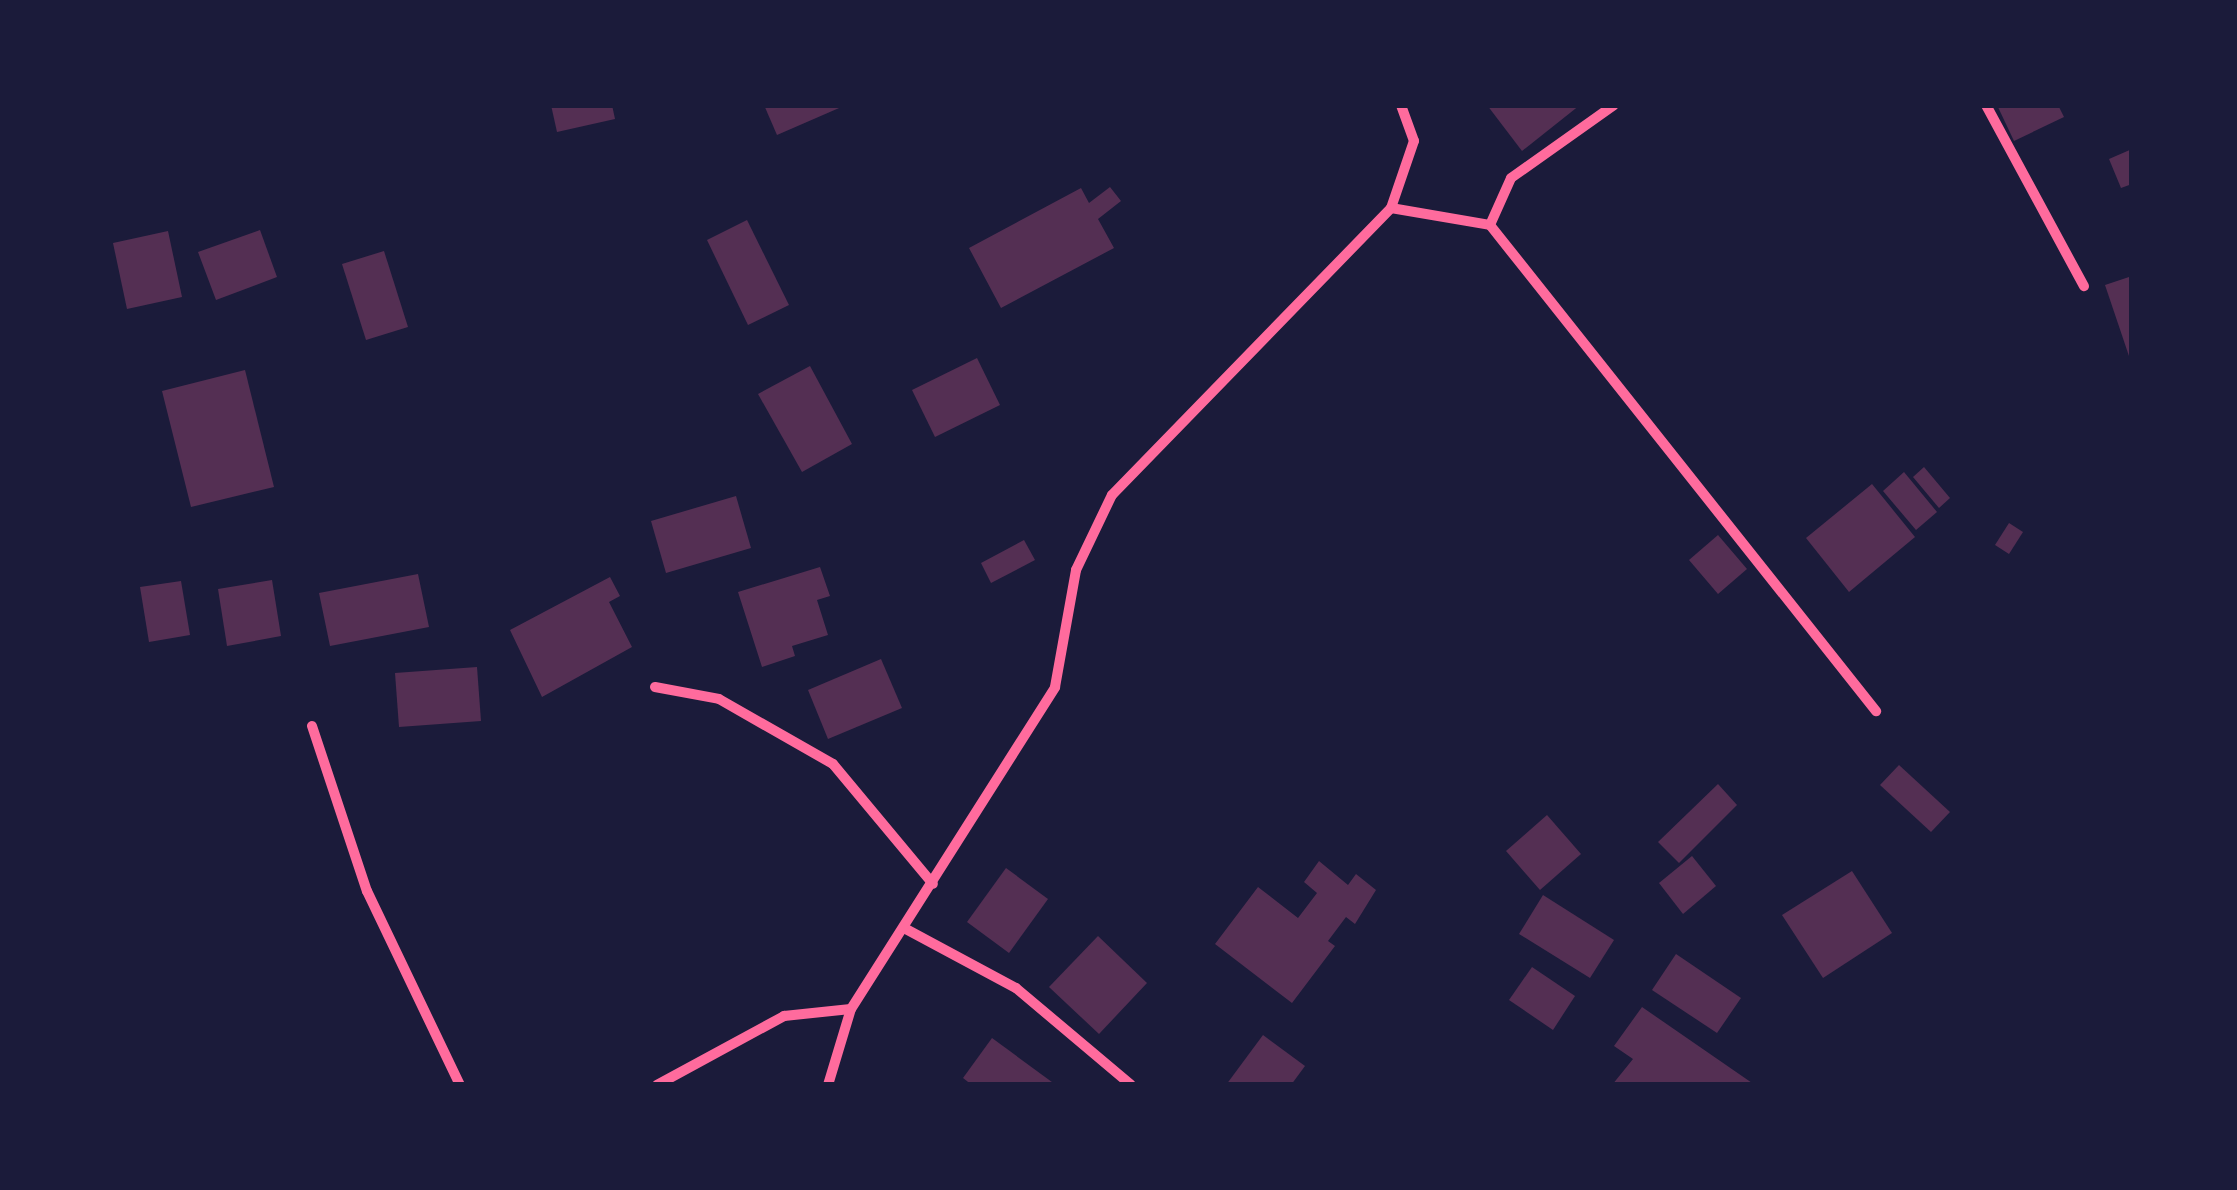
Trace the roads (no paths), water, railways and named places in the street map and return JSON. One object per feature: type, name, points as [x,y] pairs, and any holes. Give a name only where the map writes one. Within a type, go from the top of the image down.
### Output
[{"type":"street","points":[[828,1085],[851,1009],[1055,687],[1076,570],[1112,495],[1391,208],[1414,142],[1401,105]]},
{"type":"street","points":[[1490,225],[1511,178],[1614,105]]},
{"type":"street","points":[[1986,105],[2084,286]]},
{"type":"street","points":[[1391,208],[1490,225],[1876,711]]},
{"type":"street","points":[[655,687],[719,699],[834,764],[933,884]]},
{"type":"street","points":[[312,726],[366,891],[460,1085]]},
{"type":"street","points":[[904,928],[1016,988],[1131,1085]]},
{"type":"street","points":[[657,1085],[784,1016],[851,1009]]}]
